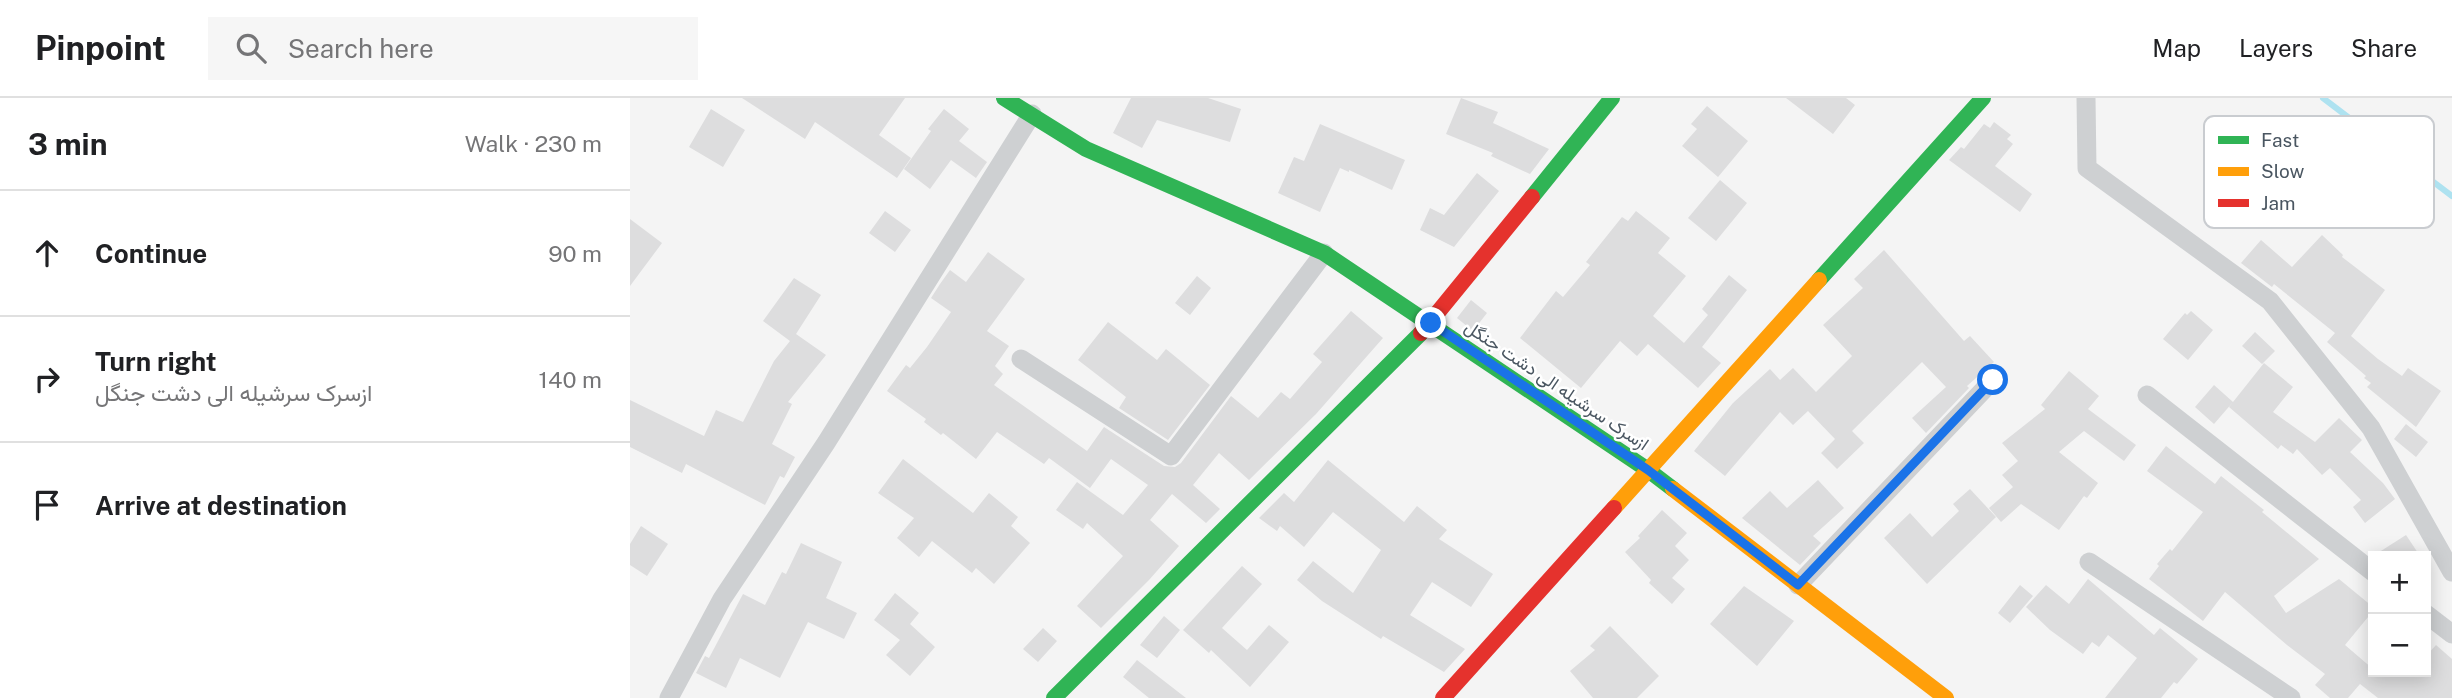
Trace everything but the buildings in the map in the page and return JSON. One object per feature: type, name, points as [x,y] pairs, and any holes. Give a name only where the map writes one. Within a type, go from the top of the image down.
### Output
[{"type":"street","name":"ازسرک سرشیله الی دشت جنگل","points":[[1004,98],[1086,149],[1324,253],[1648,470],[1945,698]]},
{"type":"street","points":[[1054,698],[1431,323],[1612,98]]},
{"type":"street","points":[[1443,698],[1983,98]]},
{"type":"street","points":[[2086,98],[2087,168],[2270,301],[2371,428],[2452,572]]},
{"type":"street","points":[[669,698],[722,598],[826,443],[1032,114]]},
{"type":"street","points":[[1021,359],[1171,456],[1324,253]]},
{"type":"street","points":[[1798,585],[1993,380]]},
{"type":"street","points":[[2147,395],[2368,568]]},
{"type":"street","points":[[2089,562],[2291,698]]},
{"type":"street","points":[[2431,618],[2452,634]]},
{"type":"waterway","points":[[2323,98],[2347,116]]},
{"type":"waterway","points":[[2434,182],[2452,196]]},
{"type":"traffic: fast","points":[[1004,98],[1086,149],[1324,253],[1673,489]]},
{"type":"traffic: fast","points":[[1532,197],[1612,98]]},
{"type":"traffic: fast","points":[[1819,280],[1983,98]]},
{"type":"traffic: fast","points":[[1054,698],[1421,333]]},
{"type":"traffic: slow","points":[[1614,508],[1819,280]]},
{"type":"traffic: slow","points":[[1673,489],[1946,698]]},
{"type":"traffic: jam","points":[[1421,333],[1532,197]]},
{"type":"traffic: jam","points":[[1443,698],[1614,508]]},
{"type":"route","points":[[1431,323],[1648,470],[1798,585],[1993,380]]}]
